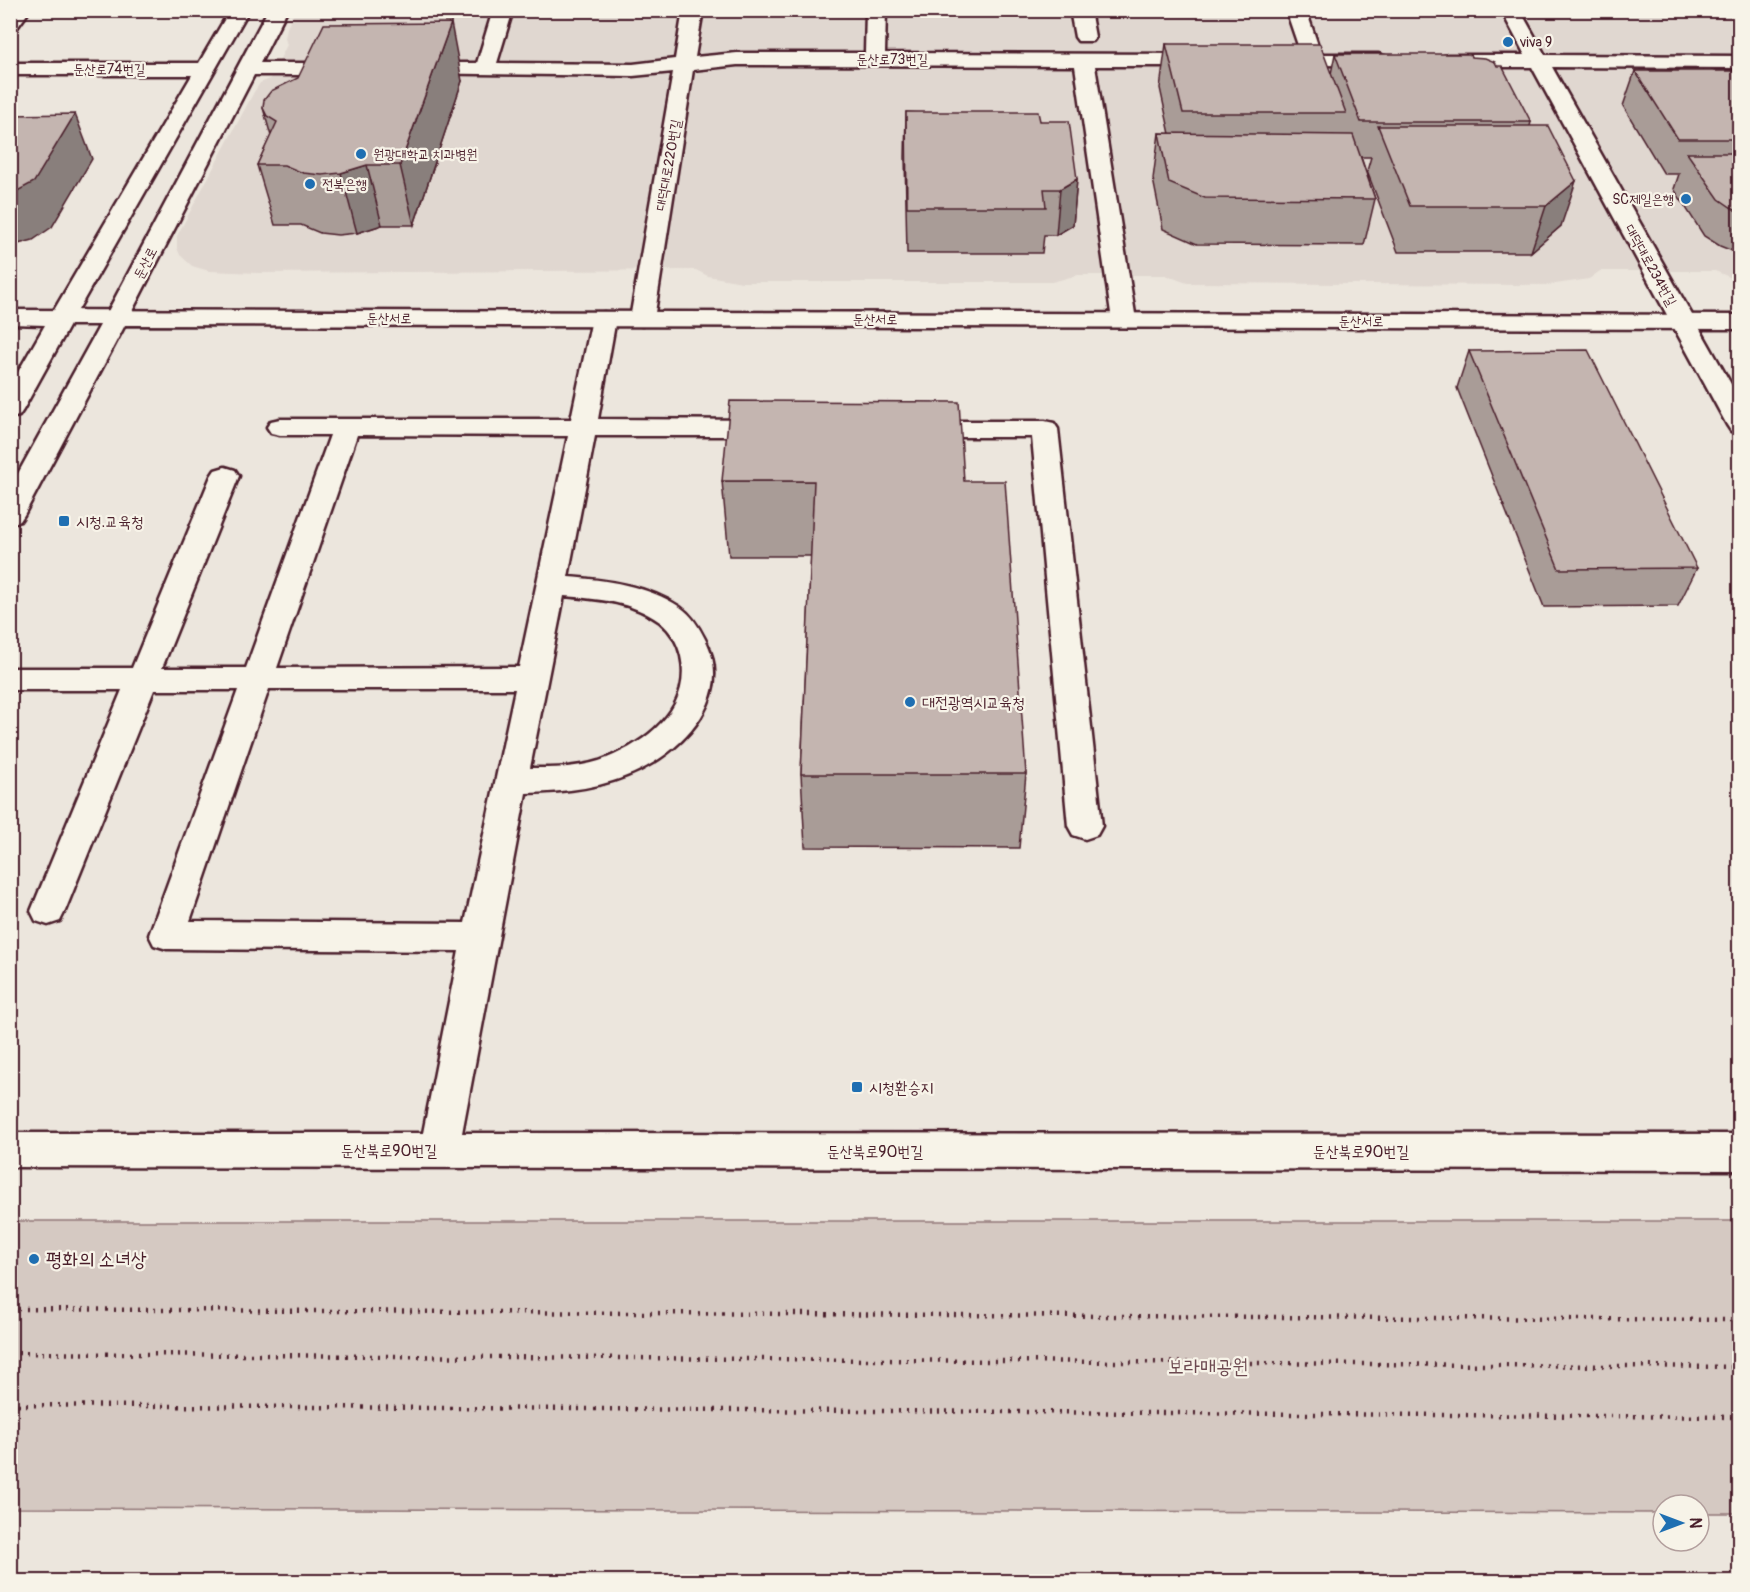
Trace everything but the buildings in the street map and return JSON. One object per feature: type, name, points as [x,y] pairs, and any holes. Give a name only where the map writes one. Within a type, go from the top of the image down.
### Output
[{"type":"street","points":[[10,24],[21,10]]},
{"type":"street","points":[[10,410],[240,10]]},
{"type":"street","name":"둔산로","points":[[10,515],[278,10]]},
{"type":"street","points":[[485,69],[503,10]]},
{"type":"street","name":"대덕대로220번길","points":[[642,319],[693,10]]},
{"type":"street","points":[[875,59],[876,10]]},
{"type":"street","points":[[1080,10],[1124,320]]},
{"type":"street","points":[[1296,10],[1313,60]]},
{"type":"street","name":"대덕대로234번길","points":[[1510,10],[1740,425]]},
{"type":"street","name":"둔산로73번길","points":[[390,69],[633,70],[737,58],[875,59],[1085,48],[1222,60]]},
{"type":"street","points":[[1256,60],[1395,60]]},
{"type":"street","points":[[1430,61],[1740,62]]},
{"type":"street","name":"둔산로74번길","points":[[10,69],[207,69]]},
{"type":"street","points":[[247,69],[367,69]]},
{"type":"street","name":"둔산서로","points":[[10,317],[1740,322]]},
{"type":"street","points":[[439,1150],[604,319]]},
{"type":"street","points":[[280,427],[796,428]]},
{"type":"street","points":[[346,427],[167,935],[480,937]]},
{"type":"street","points":[[891,429],[1045,429],[1085,826]]},
{"type":"street","points":[[48,911],[225,476]]},
{"type":"street","points":[[512,782],[562,779],[609,770],[651,750],[682,723],[699,691],[700,662],[690,636],[670,614],[640,598],[604,590],[551,585]]},
{"type":"street","points":[[10,679],[532,678]]},
{"type":"street","name":"둔산북로90번길","points":[[10,1150],[1740,1152]]},
{"type":"path","points":[[10,1310],[1740,1320]]},
{"type":"path","points":[[10,1353],[1740,1367]]},
{"type":"path","points":[[10,1405],[1740,1417]]},
{"type":"shaded area","points":[[295,11],[1739,11],[1739,281],[1715,271],[1600,271],[1589,279],[1549,285],[1187,283],[1165,275],[1078,275],[1052,282],[742,282],[708,276],[696,270],[258,273],[209,271],[192,266],[180,255],[177,248],[177,236],[254,92],[260,83],[270,79],[287,45],[285,38],[287,28]]},
{"type":"green space","name":"보라매공원","points":[[11,1221],[1739,1221],[1739,1513],[1711,1513],[1711,1493],[1651,1493],[1651,1513],[11,1508]]},
{"type":"place","name":"viva 9","points":[[1508,42]]},
{"type":"place","name":"원광대학교 치과병원","points":[[361,154]]},
{"type":"place","name":"전북은행","points":[[310,184]]},
{"type":"place","name":"SC제일은행","points":[[1686,199]]},
{"type":"place","name":"시청.교육청","points":[[64,521]]},
{"type":"place","name":"대전광역시교육청","points":[[910,702]]},
{"type":"place","name":"시청환승지","points":[[857,1087]]},
{"type":"place","name":"평화의 소녀상","points":[[34,1259]]}]
